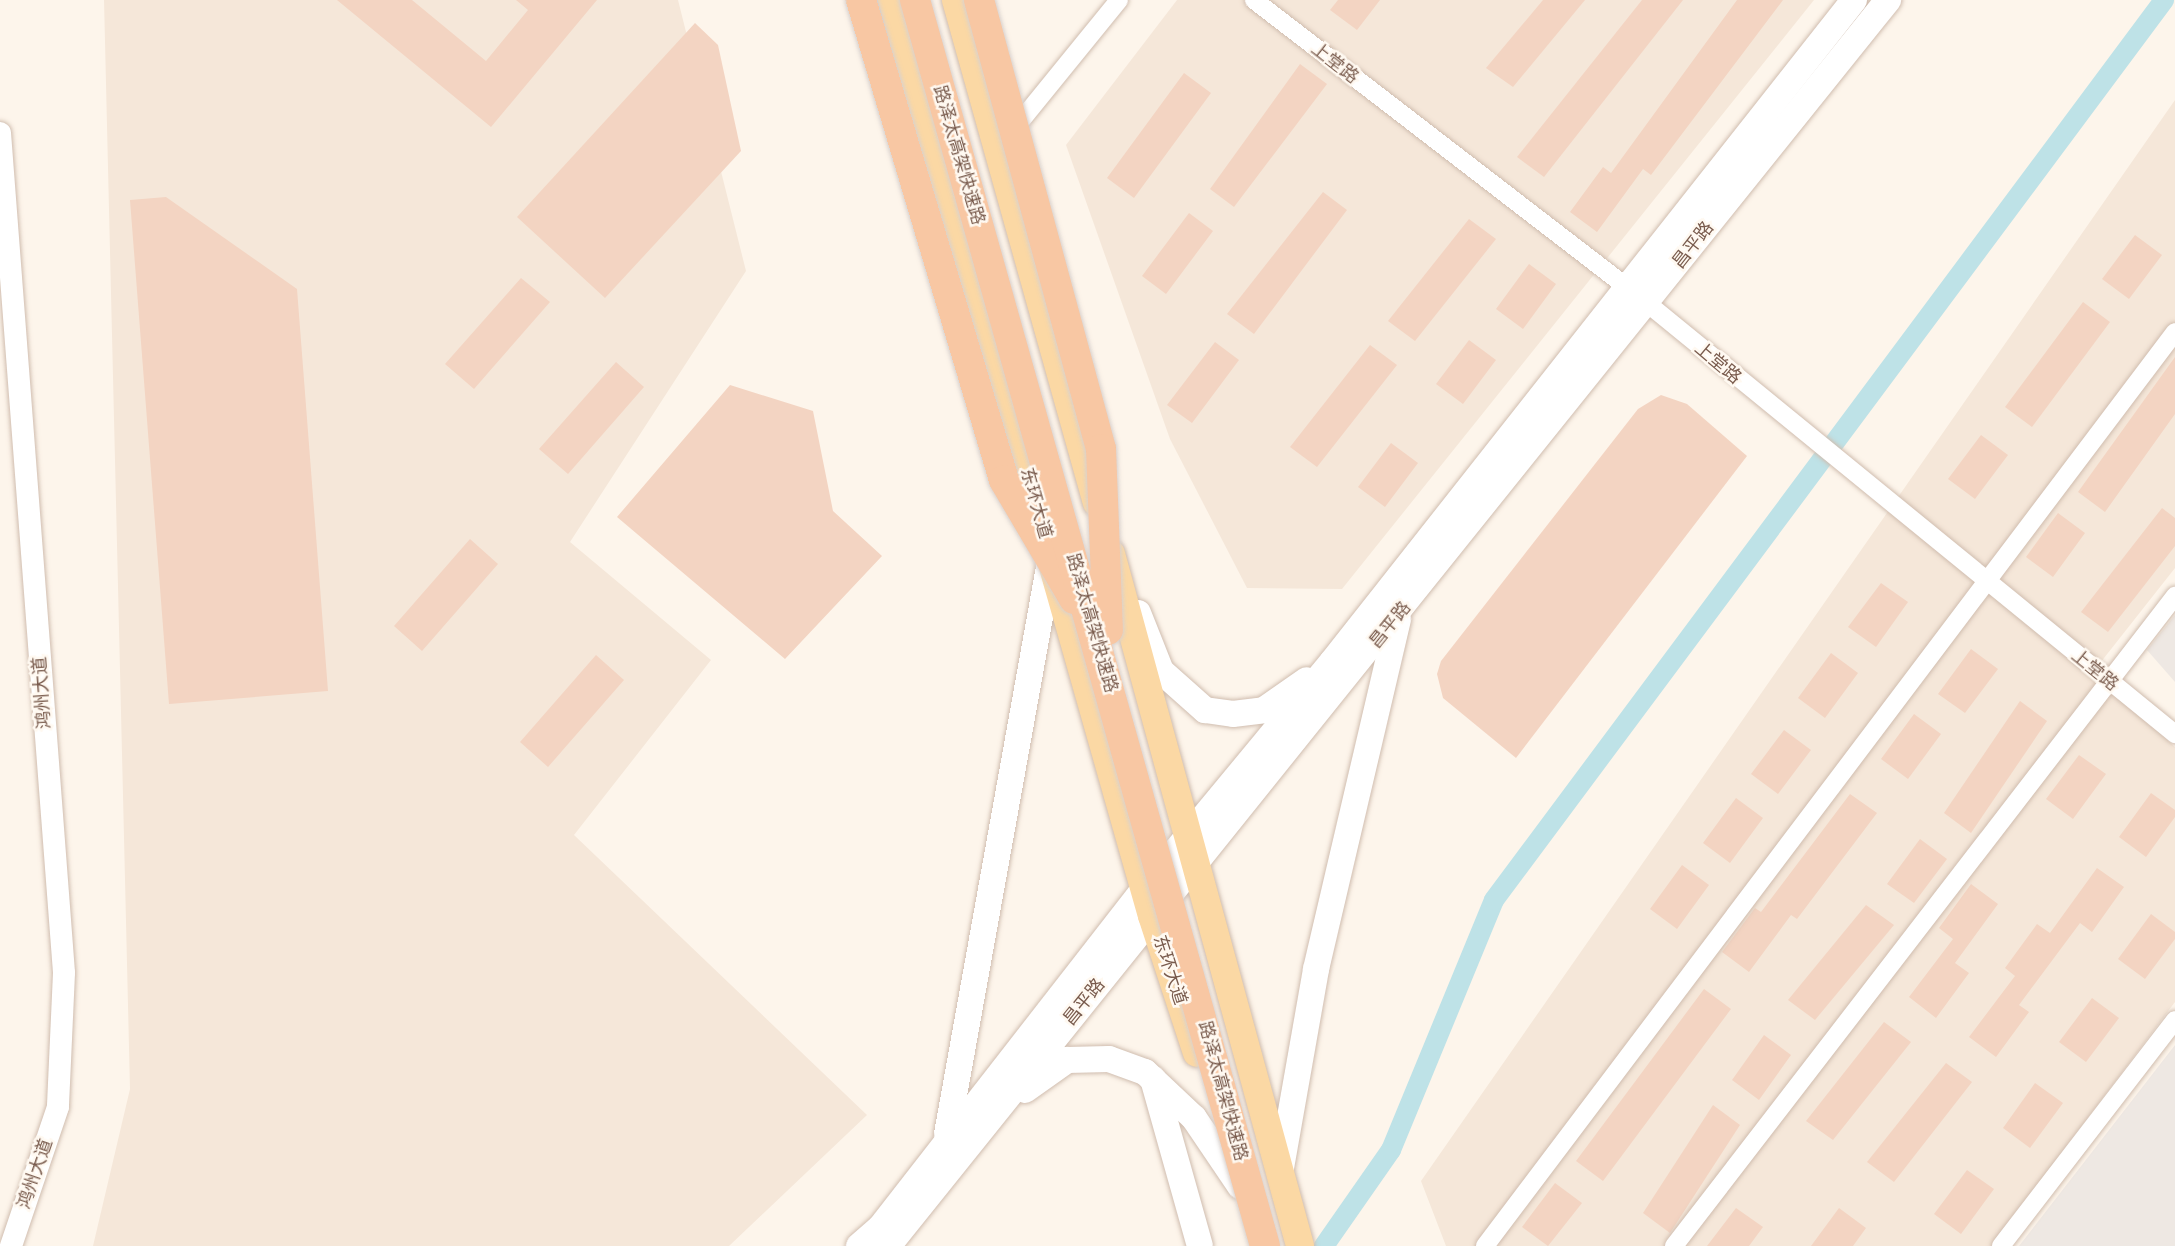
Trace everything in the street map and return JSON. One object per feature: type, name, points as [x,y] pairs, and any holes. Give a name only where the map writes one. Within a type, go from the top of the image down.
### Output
[{"type":"highway","points":[[861,0],[1004,480],[1102,634]]},
{"type":"highway","name":"路泽太高架快速路","points":[[915,0],[1281,1246]]},
{"type":"highway","name":"路泽太高架快速路","points":[[932,0],[1265,1246]]},
{"type":"highway","points":[[979,0],[1101,449],[1102,634]]},
{"type":"main road","name":"东环大道","points":[[892,0],[1152,916],[1240,1186],[1256,1246]]},
{"type":"main road","points":[[956,0],[1106,533],[1281,1168],[1300,1246]]},
{"type":"main road","name":"昌平路","points":[[859,1246],[880,1228],[957,1143],[1197,864],[1400,614],[1638,296],[1854,0]]},
{"type":"main road","name":"昌平路","points":[[888,1246],[957,1143],[1145,888],[1888,0]]},
{"type":"main road","points":[[1106,533],[1161,671],[1205,710],[1233,714],[1264,710],[1332,662]]},
{"type":"main road","points":[[957,1143],[1051,556]]},
{"type":"main road","points":[[1281,1168],[1316,969],[1400,614]]},
{"type":"main road","points":[[957,1143],[1032,1083],[1067,1060],[1109,1059],[1153,1079],[1194,1118],[1240,1186]]},
{"type":"main road","points":[[1153,1079],[1200,1246]]},
{"type":"street","points":[[997,150],[1119,0]]},
{"type":"street","name":"上堂路","points":[[1254,0],[1638,296],[1853,477],[2175,734]]},
{"type":"street","name":"鸿州大道","points":[[0,133],[64,973],[58,1107],[11,1246]]},
{"type":"street","points":[[1485,1246],[2175,332]]},
{"type":"street","points":[[1674,1246],[2175,596]]},
{"type":"street","points":[[2001,1246],[2175,1020]]},
{"type":"shaded area","points":[[104,0],[678,0],[746,271],[570,542],[711,660],[574,835],[867,1115],[729,1246],[93,1246],[130,1089]]},
{"type":"shaded area","points":[[1177,0],[1814,0],[1342,589],[1247,588],[1170,439],[1066,145]]},
{"type":"shaded area","points":[[2175,100],[2175,568],[2093,672],[2175,747],[2175,1002],[1991,1246],[1446,1246],[1421,1181]]},
{"type":"shaded area","points":[[2175,615],[2175,682],[2147,650]]},
{"type":"shaded area","points":[[2175,1045],[2175,1246],[2019,1246]]},
{"type":"building","points":[[337,0],[412,0],[486,61],[528,10],[516,0],[597,0],[491,127]]},
{"type":"building","points":[[1338,0],[1380,0],[1357,30],[1330,10]]},
{"type":"building","points":[[1543,0],[1585,0],[1513,87],[1486,68]]},
{"type":"building","points":[[1642,0],[1683,0],[1544,177],[1517,157]]},
{"type":"building","points":[[1737,0],[1783,0],[1651,175],[1643,169],[1597,232],[1570,212],[1603,167],[1611,173]]},
{"type":"building","points":[[695,23],[718,45],[741,151],[605,298],[517,217]]},
{"type":"building","points":[[1300,64],[1327,84],[1234,207],[1210,189]]},
{"type":"building","points":[[1184,73],[1211,93],[1134,198],[1107,178]]},
{"type":"building","points":[[1323,192],[1347,210],[1254,334],[1227,314]]},
{"type":"building","points":[[166,197],[297,289],[328,691],[169,704],[130,200]]},
{"type":"building","points":[[1189,213],[1213,231],[1166,294],[1142,276]]},
{"type":"building","points":[[1469,219],[1496,239],[1415,341],[1388,321]]},
{"type":"building","points":[[2135,235],[2162,255],[2129,299],[2102,279]]},
{"type":"building","points":[[1529,264],[1556,284],[1523,329],[1496,309]]},
{"type":"building","points":[[521,278],[550,302],[474,389],[445,364]]},
{"type":"building","points":[[2083,302],[2110,322],[2032,427],[2005,407]]},
{"type":"building","points":[[1469,340],[1496,360],[1463,404],[1436,384]]},
{"type":"building","points":[[1215,342],[1239,360],[1192,423],[1167,405]]},
{"type":"building","points":[[1370,345],[1397,365],[1317,467],[1290,447]]},
{"type":"building","points":[[2175,357],[2175,414],[2105,512],[2078,492]]},
{"type":"building","points":[[616,362],[644,387],[568,474],[539,449]]},
{"type":"building","points":[[730,385],[813,411],[833,511],[882,556],[785,659],[617,517]]},
{"type":"building","points":[[1661,395],[1687,404],[1747,456],[1516,758],[1443,698],[1437,674],[1441,661],[1638,409]]},
{"type":"building","points":[[1981,435],[2008,455],[1975,499],[1948,479]]},
{"type":"building","points":[[1391,443],[1418,463],[1385,507],[1358,487]]},
{"type":"building","points":[[2162,508],[2175,518],[2175,546],[2108,632],[2081,612]]},
{"type":"building","points":[[2058,513],[2085,533],[2053,577],[2026,557]]},
{"type":"building","points":[[470,539],[498,564],[422,651],[394,626]]},
{"type":"building","points":[[1881,583],[1908,602],[1876,647],[1848,627]]},
{"type":"building","points":[[1971,649],[1998,669],[1965,713],[1938,694]]},
{"type":"building","points":[[1831,653],[1858,673],[1825,718],[1798,698]]},
{"type":"building","points":[[596,655],[624,680],[548,767],[520,742]]},
{"type":"building","points":[[2020,701],[2047,721],[1971,833],[1944,813]]},
{"type":"building","points":[[1914,714],[1941,734],[1908,779],[1881,759]]},
{"type":"building","points":[[1784,730],[1811,750],[1778,794],[1751,774]]},
{"type":"building","points":[[2079,755],[2106,774],[2073,819],[2046,799]]},
{"type":"building","points":[[2151,793],[2175,810],[2175,817],[2146,857],[2119,837]]},
{"type":"building","points":[[1850,794],[1877,813],[1797,919],[1791,915],[1749,972],[1722,952],[1755,908],[1761,912]]},
{"type":"building","points":[[1736,798],[1763,818],[1730,863],[1703,843]]},
{"type":"building","points":[[1920,839],[1947,859],[1914,903],[1887,884]]},
{"type":"building","points":[[1682,865],[1709,885],[1677,929],[1650,909]]},
{"type":"building","points":[[2097,868],[2124,887],[2092,932],[2080,923],[2019,1005],[2029,1012],[1996,1057],[1969,1037],[2015,976],[2005,968],[2037,924],[2050,933]]},
{"type":"building","points":[[1971,884],[1998,904],[1955,963],[1969,973],[1936,1018],[1909,997],[1953,939],[1939,928]]},
{"type":"building","points":[[1866,905],[1894,925],[1815,1020],[1788,1000]]},
{"type":"building","points":[[2151,914],[2175,932],[2175,939],[2145,979],[2118,959]]},
{"type":"building","points":[[1704,989],[1731,1009],[1603,1181],[1576,1161]]},
{"type":"building","points":[[2092,998],[2119,1018],[2086,1062],[2059,1042]]},
{"type":"building","points":[[1884,1022],[1911,1042],[1833,1140],[1806,1121]]},
{"type":"building","points":[[1764,1035],[1791,1055],[1759,1100],[1732,1080]]},
{"type":"building","points":[[1946,1063],[1972,1082],[1894,1182],[1867,1162]]},
{"type":"building","points":[[2035,1083],[2063,1103],[2030,1148],[2003,1128]]},
{"type":"building","points":[[1713,1105],[1740,1125],[1670,1233],[1643,1213]]},
{"type":"building","points":[[1967,1170],[1994,1189],[1961,1234],[1934,1214]]},
{"type":"building","points":[[1555,1183],[1582,1203],[1548,1246],[1522,1227]]},
{"type":"building","points":[[1736,1208],[1763,1227],[1749,1246],[1707,1246]]},
{"type":"building","points":[[1839,1208],[1866,1228],[1853,1246],[1811,1246]]},
{"type":"waterway","points":[[1324,1246],[1391,1150],[1494,900],[2164,0]]}]
